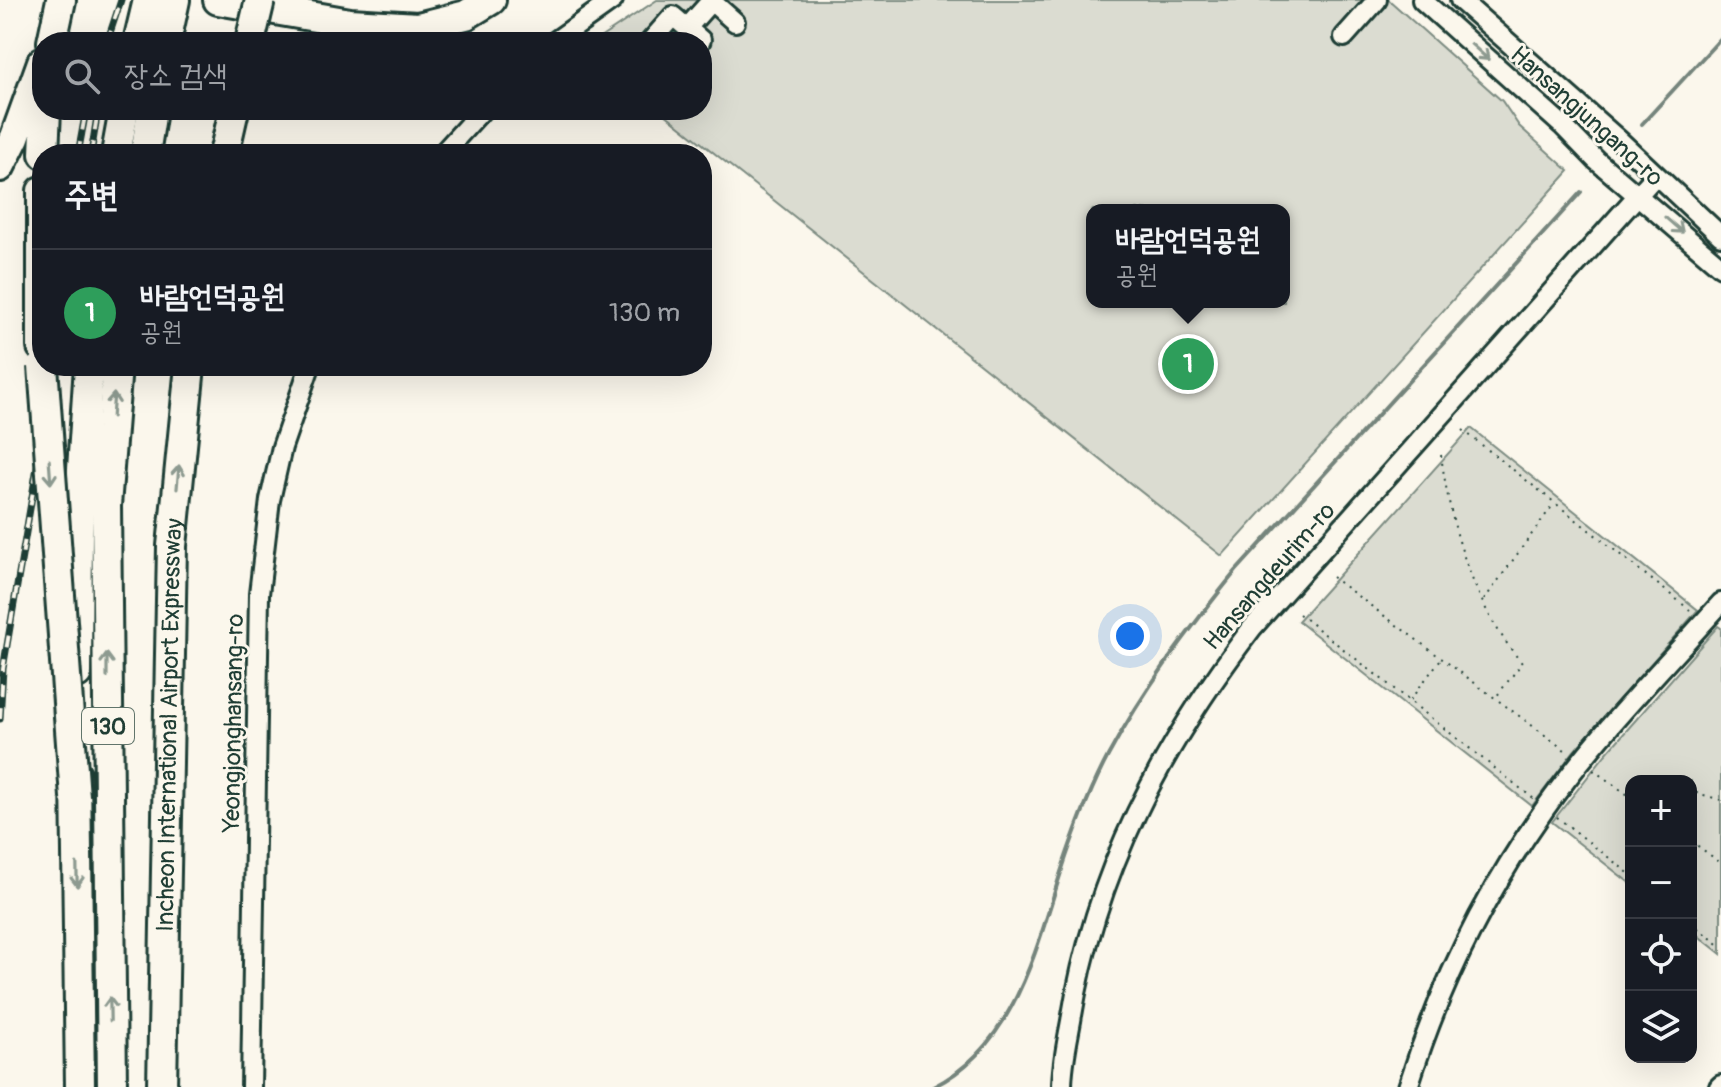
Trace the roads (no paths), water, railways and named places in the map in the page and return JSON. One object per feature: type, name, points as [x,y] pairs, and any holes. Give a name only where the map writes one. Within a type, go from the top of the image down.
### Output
[{"type":"highway","points":[[53,32],[61,0]]},
{"type":"highway","points":[[140,32],[148,0]]},
{"type":"highway","points":[[168,32],[175,0]]},
{"type":"highway","points":[[218,0],[350,23],[418,27],[466,15],[491,0]]},
{"type":"highway","points":[[252,32],[260,0]]},
{"type":"highway","points":[[0,167],[32,90]]},
{"type":"highway","points":[[44,144],[46,120]]},
{"type":"highway","points":[[118,144],[122,120]]},
{"type":"highway","points":[[147,144],[150,120]]},
{"type":"highway","points":[[226,144],[232,120]]},
{"type":"highway","name":"130","points":[[44,376],[75,797]]},
{"type":"highway","name":"130","points":[[80,1087],[75,797],[78,528],[88,376]]},
{"type":"highway","name":"130","points":[[112,1087],[106,506],[116,376]]},
{"type":"highway","name":"Incheon International Airport Expressway","points":[[162,1087],[172,546],[189,376]]},
{"type":"street","points":[[568,32],[613,0]]},
{"type":"street","points":[[1344,37],[1377,0]]},
{"type":"street","name":"Hansangjungang-ro","points":[[1422,0],[1562,125],[1596,160],[1721,267]]},
{"type":"street","name":"Hansangjungang-ro","points":[[1460,0],[1721,236]]},
{"type":"street","points":[[694,32],[710,1],[735,22]]},
{"type":"street","points":[[659,32],[673,16],[690,32]]},
{"type":"street","points":[[451,144],[473,120]]},
{"type":"street","name":"Hansangdeurim-ro","points":[[1062,1087],[1075,994],[1105,888],[1157,768],[1207,687],[1252,628],[1655,176]]},
{"type":"street","name":"Yeongjonghansang-ro","points":[[251,1087],[259,594],[270,500],[282,447],[307,376]]},
{"type":"street","points":[[1408,1087],[1437,1005],[1461,951],[1488,897],[1519,847],[1589,752],[1721,603]]},
{"type":"waterway","points":[[1642,124],[1721,38]]},
{"type":"waterway","points":[[933,1087],[962,1068],[986,1044],[1005,1017],[1034,954],[1096,780],[1137,707],[1184,637],[1236,571],[1581,192]]},
{"type":"railway","points":[[110,32],[121,0]]},
{"type":"railway","points":[[80,144],[84,120]]},
{"type":"railway","points":[[93,144],[96,120]]},
{"type":"railway","points":[[0,719],[3,669],[52,376]]},
{"type":"place","name":"바람언덕공원","points":[[1188,364]]}]
